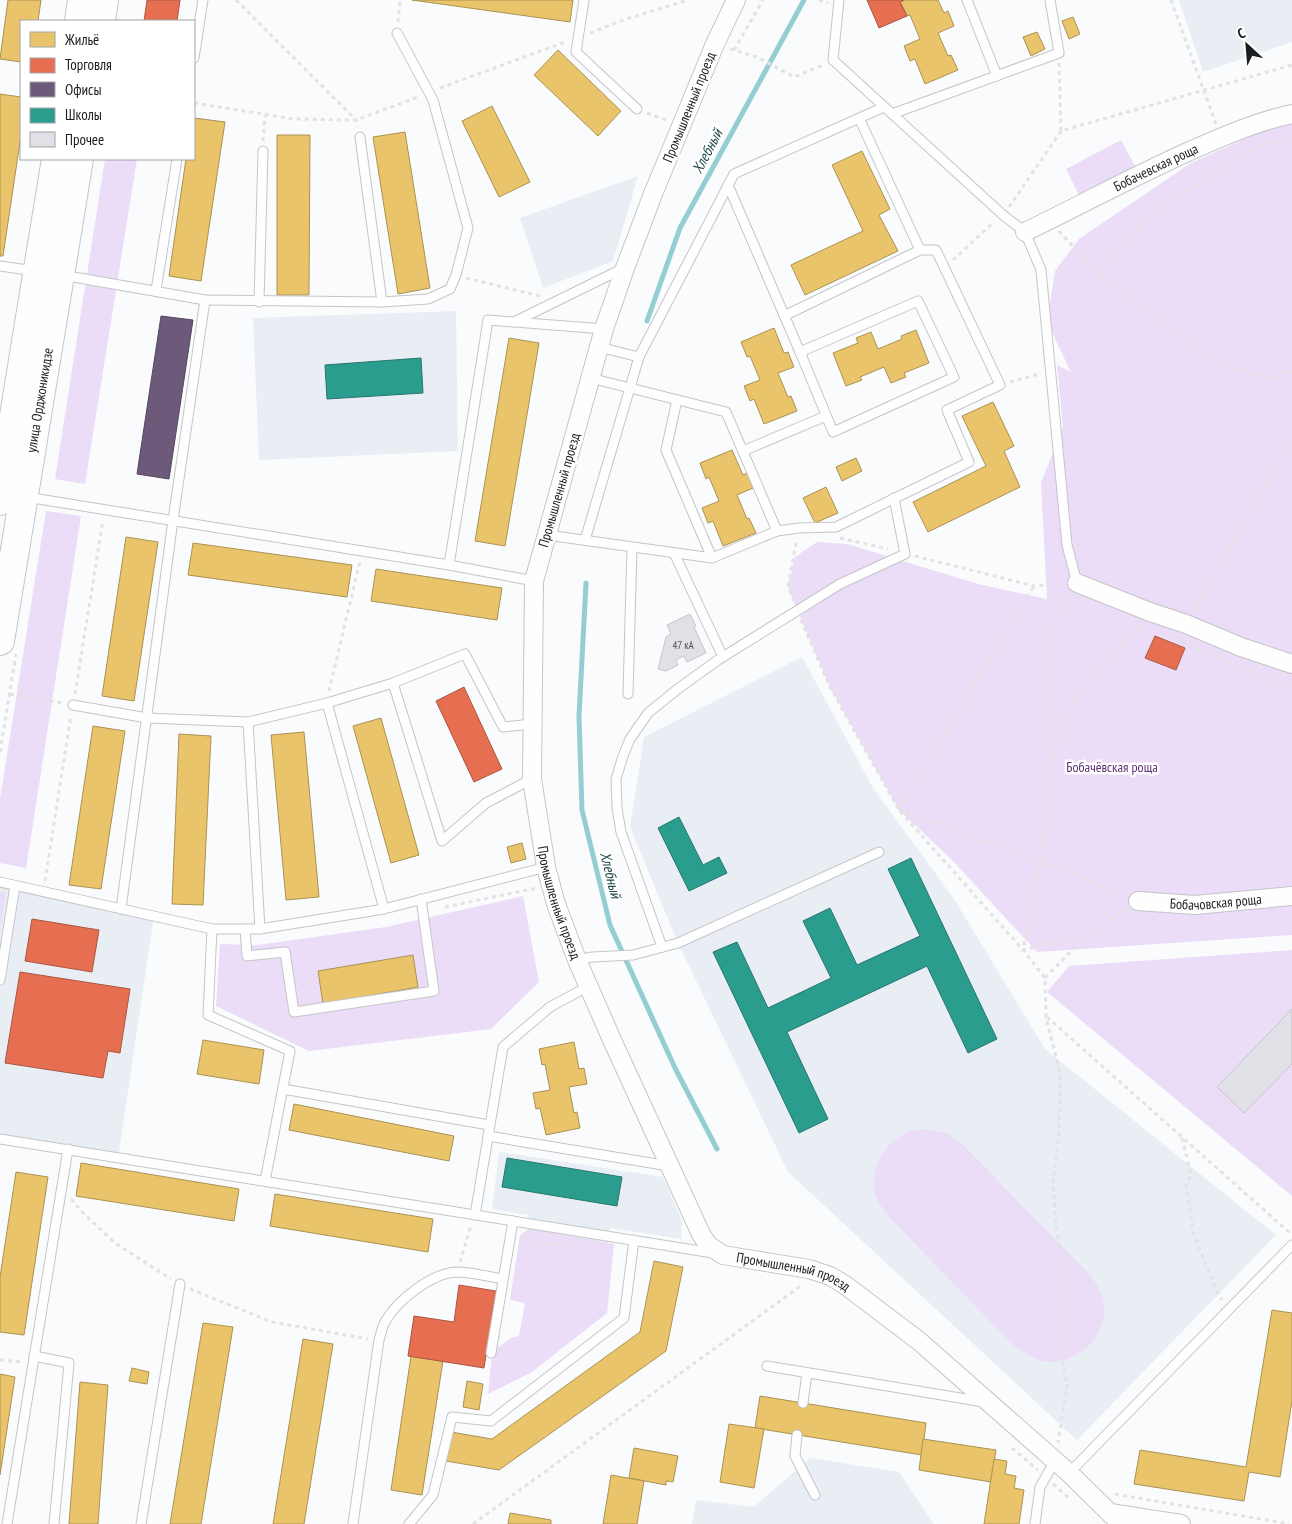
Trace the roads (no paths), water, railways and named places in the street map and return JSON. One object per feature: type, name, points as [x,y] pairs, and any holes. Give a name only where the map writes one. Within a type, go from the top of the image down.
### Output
[{"type":"main road","points":[[79,20],[82,0]]},
{"type":"main road","points":[[101,20],[104,0]]},
{"type":"main road","name":"улица Орджоникидзе","points":[[49,273],[56,160]]},
{"type":"main road","name":"улица Орджоникидзе","points":[[0,641],[7,492],[49,273],[78,160]]},
{"type":"street","name":"Промышленный проезд","points":[[736,0],[715,44],[625,268],[604,329],[534,581],[532,779],[546,867],[556,904],[577,960],[670,1166],[705,1241],[714,1250],[723,1255],[799,1266],[820,1272],[840,1281],[918,1342],[1056,1461],[1115,1519],[1181,1524]]},
{"type":"street","name":"Бобачевская роща","points":[[1025,232],[1158,165],[1276,117],[1292,114]]},
{"type":"street","points":[[1078,583],[1147,622],[1186,624],[1241,647],[1292,664]]},
{"type":"street","name":"Бобачовская роща","points":[[1138,901],[1195,905],[1292,896]]},
{"type":"lane","points":[[195,52],[203,0]]},
{"type":"lane","points":[[584,0],[576,52],[636,109]]},
{"type":"lane","points":[[839,0],[833,60],[1025,232],[1041,270],[1067,544],[1078,583]]},
{"type":"lane","points":[[967,0],[996,76]]},
{"type":"lane","points":[[892,114],[1059,53],[1051,0]]},
{"type":"lane","points":[[0,266],[156,290],[205,300],[382,302],[428,299],[450,289],[456,275],[468,228],[433,100],[397,33]]},
{"type":"lane","points":[[585,540],[639,357],[734,174],[884,107]]},
{"type":"lane","points":[[859,118],[920,250]]},
{"type":"lane","points":[[360,137],[382,302]]},
{"type":"lane","points":[[259,302],[262,151]]},
{"type":"lane","points":[[156,290],[178,160]]},
{"type":"lane","points":[[728,186],[834,432],[954,377],[918,301],[800,352]]},
{"type":"lane","points":[[547,535],[712,558],[777,531],[799,528],[836,527],[970,462],[947,410],[1000,385],[936,250],[920,250],[784,316]]},
{"type":"lane","points":[[514,322],[625,268]]},
{"type":"lane","points":[[121,909],[173,520],[205,300]]},
{"type":"lane","points":[[449,565],[488,320],[604,329]]},
{"type":"lane","points":[[599,347],[639,357]]},
{"type":"lane","points":[[590,378],[726,412],[777,531]]},
{"type":"lane","points":[[677,400],[666,450],[712,558]]},
{"type":"lane","points":[[743,451],[826,416]]},
{"type":"lane","points":[[7,492],[449,565],[534,581]]},
{"type":"lane","points":[[662,947],[621,832],[617,808],[616,779],[630,739],[648,713],[723,657],[840,584],[905,554],[894,498]]},
{"type":"lane","points":[[628,694],[632,547]]},
{"type":"lane","points":[[674,553],[723,657]]},
{"type":"lane","points":[[73,705],[147,718],[248,722],[326,703],[393,683],[465,654],[503,727],[532,724]]},
{"type":"lane","points":[[393,683],[442,841],[486,803],[532,779]]},
{"type":"lane","points":[[326,703],[384,909]]},
{"type":"lane","points":[[248,722],[260,929]]},
{"type":"lane","points":[[577,960],[601,956],[632,955],[678,943],[879,852]]},
{"type":"lane","points":[[0,882],[212,929],[260,929],[384,909],[546,867]]},
{"type":"lane","points":[[0,980],[15,886]]},
{"type":"lane","points":[[245,929],[246,956],[285,952],[294,1012],[434,991],[421,899]]},
{"type":"lane","points":[[212,929],[208,1014],[290,1051],[265,1181]]},
{"type":"lane","points":[[475,1215],[503,1047],[550,1007],[589,986]]},
{"type":"lane","points":[[283,1089],[490,1125]]},
{"type":"lane","points":[[488,1136],[670,1166]]},
{"type":"lane","points":[[0,1139],[723,1255]]},
{"type":"lane","points":[[7,1524],[68,1149]]},
{"type":"lane","points":[[491,1352],[513,1221]]},
{"type":"lane","points":[[409,1524],[432,1495],[452,1417],[491,1421],[624,1318],[634,1240]]},
{"type":"lane","points":[[1069,1473],[1292,1245]]},
{"type":"lane","points":[[353,1524],[379,1340],[385,1322],[396,1307],[412,1292],[432,1280],[456,1272],[503,1279]]},
{"type":"lane","points":[[142,1524],[180,1284]]},
{"type":"lane","points":[[33,1360],[69,1363],[54,1524]]},
{"type":"lane","points":[[767,1366],[987,1402]]},
{"type":"lane","points":[[803,1403],[807,1373]]},
{"type":"lane","points":[[798,1435],[795,1456],[815,1495]]},
{"type":"lane","points":[[1035,1524],[1040,1487],[1056,1461]]},
{"type":"waterway","name":"Хлебный","points":[[647,321],[680,228],[804,0]]},
{"type":"waterway","name":"Хлебный","points":[[586,583],[579,716],[582,810],[610,925],[675,1068],[717,1149]]},
{"type":"park label","name":"Бобачёвская роща","points":[[1112,767]]}]
